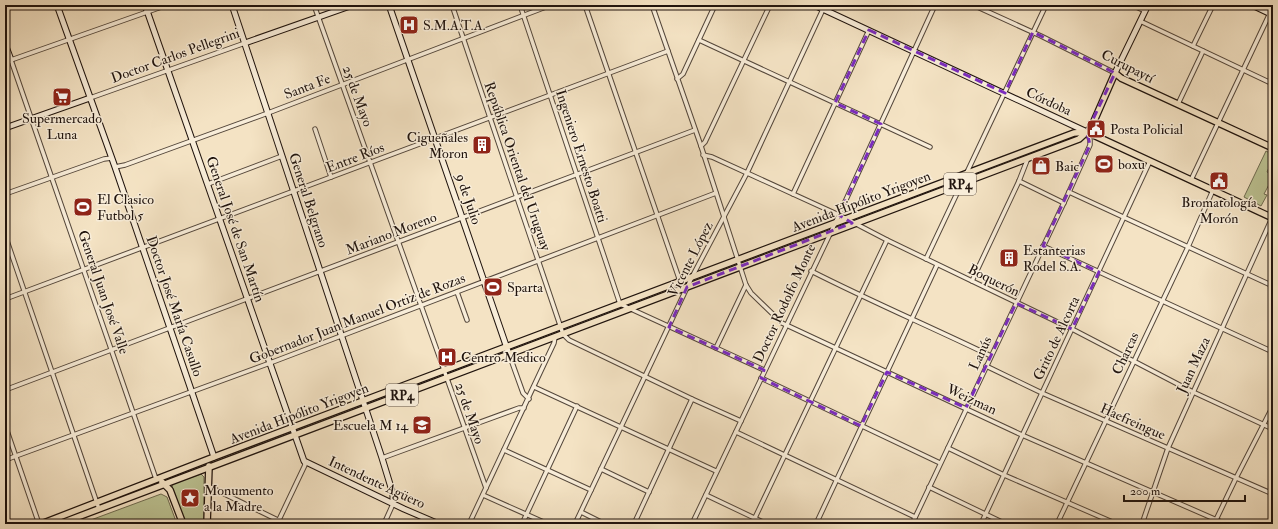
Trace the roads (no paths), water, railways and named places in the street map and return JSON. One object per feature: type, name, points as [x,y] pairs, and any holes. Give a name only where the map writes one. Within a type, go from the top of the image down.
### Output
[{"type":"main road","name":"Curupaytí","points":[[1115,73],[1121,78],[1273,148]]},
{"type":"main road","name":"RP4","points":[[1087,132],[1091,128],[1115,73]]},
{"type":"main road","name":"Avenida Hipólito Yrigoyen","points":[[59,524],[630,308],[685,289],[853,223],[1079,139],[1087,132]]},
{"type":"main road","name":"Avenida Hipólito Yrigoyen","points":[[40,524],[1074,133],[1087,132]]},
{"type":"main road","name":"Córdoba","points":[[1087,132],[1272,218]]},
{"type":"main road","points":[[207,524],[208,468],[214,457]]},
{"type":"main road","points":[[156,479],[170,490],[183,524]]},
{"type":"street","name":"Doctor José María Casullo","points":[[57,5],[112,158],[214,457]]},
{"type":"street","name":"General José de San Martín","points":[[146,5],[304,461]]},
{"type":"street","points":[[5,62],[167,5]]},
{"type":"street","name":"General Belgrano","points":[[232,5],[362,402],[382,458],[393,494],[393,504]]},
{"type":"street","name":"25 de Mayo","points":[[314,5],[486,488]]},
{"type":"street","name":"Doctor Carlos Pellegrini","points":[[5,128],[353,5]]},
{"type":"street","name":"9 de Julio","points":[[389,5],[509,354],[523,393],[528,399]]},
{"type":"street","name":"República Oriental del Uruguay","points":[[452,5],[563,334]]},
{"type":"street","name":"Ingeniero Ernesto Boatti","points":[[520,5],[620,304]]},
{"type":"street","name":"Santa Fe","points":[[115,167],[125,165],[268,113],[551,5]]},
{"type":"street","points":[[585,5],[657,216],[680,281],[685,289]]},
{"type":"street","name":"Weizman","points":[[652,5],[701,146],[746,285],[751,293],[786,326],[1022,435],[1153,492],[1215,522],[1226,524]]},
{"type":"street","points":[[677,79],[683,74],[715,5]]},
{"type":"street","points":[[701,146],[705,142],[770,5]]},
{"type":"street","name":"Córdoba","points":[[814,5],[824,7],[869,30],[1087,132]]},
{"type":"street","name":"Doctor Rodolfo Monte","points":[[692,524],[811,271],[839,215],[936,5]]},
{"type":"street","name":"Curupaytí","points":[[973,5],[980,6],[1115,73]]},
{"type":"street","points":[[926,259],[1046,5]]},
{"type":"street","points":[[1132,5],[1145,11]]},
{"type":"street","points":[[1115,73],[1148,5]]},
{"type":"street","points":[[1193,46],[1213,5]]},
{"type":"street","points":[[1191,180],[1271,14],[1252,5]]},
{"type":"street","name":"Vicente López","points":[[575,524],[669,327],[685,289],[747,173],[824,7]]},
{"type":"street","points":[[1140,20],[1273,84]]},
{"type":"street","points":[[793,194],[869,30]]},
{"type":"street","points":[[699,40],[930,147]]},
{"type":"street","name":"General Juan José Valle","points":[[5,44],[32,118],[156,479]]},
{"type":"street","name":"Entre Ríos","points":[[5,299],[668,51]]},
{"type":"street","points":[[1178,104],[1203,51]]},
{"type":"street","points":[[315,129],[331,177]]},
{"type":"street","name":"Mariano Moreno","points":[[5,390],[695,130]]},
{"type":"street","name":"Lanús","points":[[912,524],[1090,145],[1087,132]]},
{"type":"street","name":"Boquerón","points":[[703,155],[712,157],[839,215],[937,265],[1072,329],[1193,392],[1273,429]]},
{"type":"street","points":[[208,184],[282,156]]},
{"type":"street","points":[[5,194],[104,159],[112,158]]},
{"type":"street","points":[[972,281],[1019,181],[1028,158]]},
{"type":"street","name":"Grito de Alcorta","points":[[981,524],[1150,161]]},
{"type":"street","points":[[1019,181],[1064,203]]},
{"type":"street","name":"Charcas","points":[[1057,524],[1161,301],[1188,247],[1213,190]]},
{"type":"street","points":[[1069,192],[1124,216],[1273,286]]},
{"type":"street","name":"Gobernador Juan Manuel Ortiz de Rozas","points":[[5,460],[270,363],[716,193]]},
{"type":"street","name":"Juan Maza","points":[[1142,524],[1168,448],[1272,218]]},
{"type":"street","points":[[5,235],[100,509]]},
{"type":"street","points":[[752,524],[886,240]]},
{"type":"street","points":[[1043,246],[1273,352]]},
{"type":"street","points":[[816,524],[937,265]]},
{"type":"street","points":[[811,271],[860,296],[913,318],[991,356]]},
{"type":"street","points":[[716,348],[746,285]]},
{"type":"street","points":[[457,292],[467,320]]},
{"type":"street","points":[[620,304],[764,370]]},
{"type":"street","points":[[563,334],[569,340],[741,421]]},
{"type":"street","points":[[469,524],[554,344],[555,337]]},
{"type":"street","name":"Haefreingue","points":[[986,366],[1042,393],[1273,494]]},
{"type":"street","points":[[761,378],[940,463]]},
{"type":"street","points":[[534,387],[716,471]]},
{"type":"street","points":[[634,524],[692,399]]},
{"type":"street","points":[[522,524],[577,406]]},
{"type":"street","points":[[1215,522],[1273,406]]},
{"type":"street","points":[[382,458],[519,408],[524,408]]},
{"type":"street","points":[[5,425],[40,524]]},
{"type":"street","points":[[736,432],[915,517]]},
{"type":"street","points":[[948,448],[1004,475],[1117,524]]},
{"type":"street","points":[[504,450],[591,490]]},
{"type":"street","points":[[278,522],[305,465],[304,461]]},
{"type":"street","name":"Intendente Agüero","points":[[304,461],[393,504],[439,524]]},
{"type":"street","points":[[601,469],[649,492]]},
{"type":"street","points":[[208,486],[278,522],[286,524]]},
{"type":"street","points":[[929,487],[1006,524]]},
{"type":"street","points":[[483,494],[548,524]]},
{"type":"street","points":[[706,495],[767,524]]},
{"type":"street","points":[[384,524],[393,504]]},
{"type":"street","points":[[581,512],[605,524]]},
{"type":"place","name":"S.M.A.T.A.","points":[[409,25]]},
{"type":"place","name":"Supermercado Luna","points":[[62,97]]},
{"type":"place","name":"Posta Policial","points":[[1096,129]]},
{"type":"place","name":"Cigueñales Moron","points":[[482,145]]},
{"type":"place","name":"boxu","points":[[1104,164]]},
{"type":"place","name":"Baic","points":[[1041,166]]},
{"type":"place","name":"Bromatología Morón","points":[[1219,181]]},
{"type":"place","name":"El Clasico Futbol 5","points":[[83,207]]},
{"type":"place","name":"Estanterias Rodel S.A.","points":[[1009,258]]},
{"type":"place","name":"Sparta","points":[[493,287]]},
{"type":"place","name":"Centro Medico","points":[[447,357]]},
{"type":"place","name":"Escuela M 14","points":[[422,425]]},
{"type":"place","name":"Monumento a la Madre","points":[[190,498]]}]
